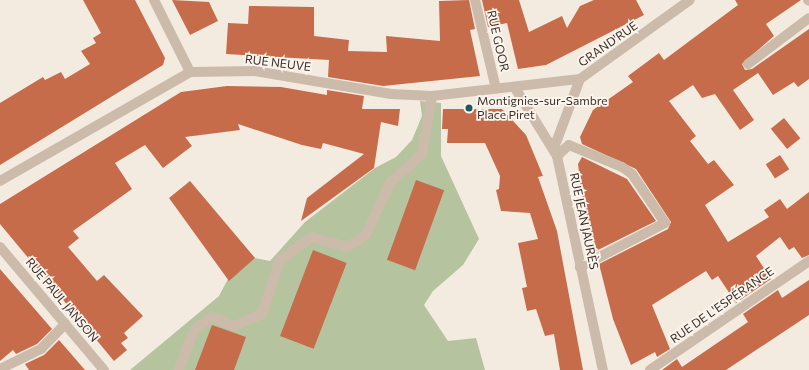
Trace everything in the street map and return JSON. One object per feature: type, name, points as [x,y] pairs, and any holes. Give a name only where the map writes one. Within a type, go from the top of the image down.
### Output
[{"type":"street","points":[[154,0],[190,72]]},
{"type":"street","name":"RUE GOOR","points":[[475,0],[496,89]]},
{"type":"street","name":"GRAND'RUE","points":[[555,152],[580,79],[690,0]]},
{"type":"street","points":[[748,64],[809,18]]},
{"type":"street","name":"RUE NEUVE","points":[[0,182],[190,72],[256,71],[391,94],[432,96],[515,88],[580,79]]},
{"type":"street","name":"RUE JEAN JAURÈS","points":[[515,88],[555,152],[603,370]]},
{"type":"street","points":[[178,370],[194,330],[212,317],[234,326],[262,314],[280,260],[312,238],[347,246],[366,235],[390,182],[422,154],[432,96]]},
{"type":"street","points":[[555,152],[569,145],[622,167],[632,174],[665,223],[580,267]]},
{"type":"street","name":"RUE PAUL JANSON","points":[[0,247],[104,370]]},
{"type":"street","name":"RUE DE L'ESPÉRANCE","points":[[650,370],[809,261]]},
{"type":"street","points":[[0,369],[41,349],[65,324]]},
{"type":"green space","points":[[420,101],[441,103],[441,156],[479,239],[463,265],[433,291],[424,305],[448,341],[476,338],[485,370],[130,370],[219,296],[229,277],[255,258],[270,261],[305,222],[375,168],[396,157],[412,140],[422,116]]},
{"type":"building","points":[[83,0],[135,0],[165,58],[163,65],[0,165],[0,103],[43,77],[45,80],[61,72],[65,79],[90,64],[81,51],[96,43],[93,38],[101,33]]},
{"type":"building","points":[[172,0],[209,2],[218,21],[190,35]]},
{"type":"building","points":[[469,0],[475,29],[470,30],[480,76],[383,86],[328,77],[329,60],[226,54],[228,23],[248,24],[249,6],[314,7],[314,36],[349,40],[348,51],[387,52],[386,36],[440,41],[439,1]]},
{"type":"building","points":[[482,0],[519,0],[529,32],[562,16],[567,28],[580,6],[594,0],[636,0],[644,15],[546,65],[518,69],[507,23],[488,27]]},
{"type":"building","points":[[735,0],[801,0],[766,24],[774,36],[742,64],[745,70],[752,69],[809,29],[809,79],[798,87],[794,82],[773,95],[758,73],[733,90],[754,120],[740,130],[715,94],[702,98],[693,85],[669,101],[696,136],[690,141],[708,164],[714,160],[734,185],[705,205],[728,242],[769,217],[764,210],[780,199],[787,209],[809,192],[809,255],[802,258],[794,247],[789,250],[780,237],[756,256],[771,279],[736,303],[718,276],[712,280],[706,271],[652,305],[670,349],[657,357],[655,352],[631,365],[613,319],[599,264],[668,229],[671,222],[636,169],[582,144],[580,137],[593,110],[633,82],[628,76],[659,53],[664,60],[738,5]]},
{"type":"building","points":[[227,86],[281,87],[327,95],[327,90],[364,96],[362,109],[400,109],[398,126],[381,122],[374,168],[301,221],[307,198],[364,154],[323,143],[321,149],[302,145],[238,124],[240,130],[185,137],[192,146],[163,168],[145,145],[115,163],[132,189],[73,231],[79,238],[68,247],[97,281],[104,275],[143,316],[124,333],[128,338],[121,343],[127,350],[114,361],[0,224],[0,204],[181,92]]},
{"type":"building","points":[[443,109],[502,109],[526,135],[543,176],[538,177],[557,231],[583,370],[560,370],[554,334],[545,336],[536,309],[527,311],[522,288],[527,287],[518,243],[538,239],[530,213],[501,211],[496,190],[499,189],[500,176],[485,143],[447,143],[448,129],[442,129]]},
{"type":"building","points":[[784,118],[800,138],[787,149],[771,129]]},
{"type":"building","points":[[780,155],[789,169],[775,179],[766,164]]},
{"type":"building","points":[[582,157],[627,179],[656,221],[596,251],[581,189],[578,164]]},
{"type":"building","points":[[416,180],[444,190],[415,270],[387,260]]},
{"type":"building","points":[[190,181],[255,258],[229,281],[169,198]]},
{"type":"building","points":[[313,250],[347,263],[314,349],[280,336]]},
{"type":"building","points":[[0,269],[52,329],[37,344],[16,354],[13,350],[0,361]]},
{"type":"building","points":[[809,280],[809,315],[726,370],[662,370],[677,359],[682,367],[748,322],[743,314],[778,290],[782,298]]},
{"type":"building","points":[[212,325],[246,337],[234,370],[195,370]]},
{"type":"building","points":[[59,340],[85,370],[29,370],[25,364],[44,355]]},
{"type":"place","name":"Montignies-sur-Sambre Place Piret","points":[[469,108]]}]
